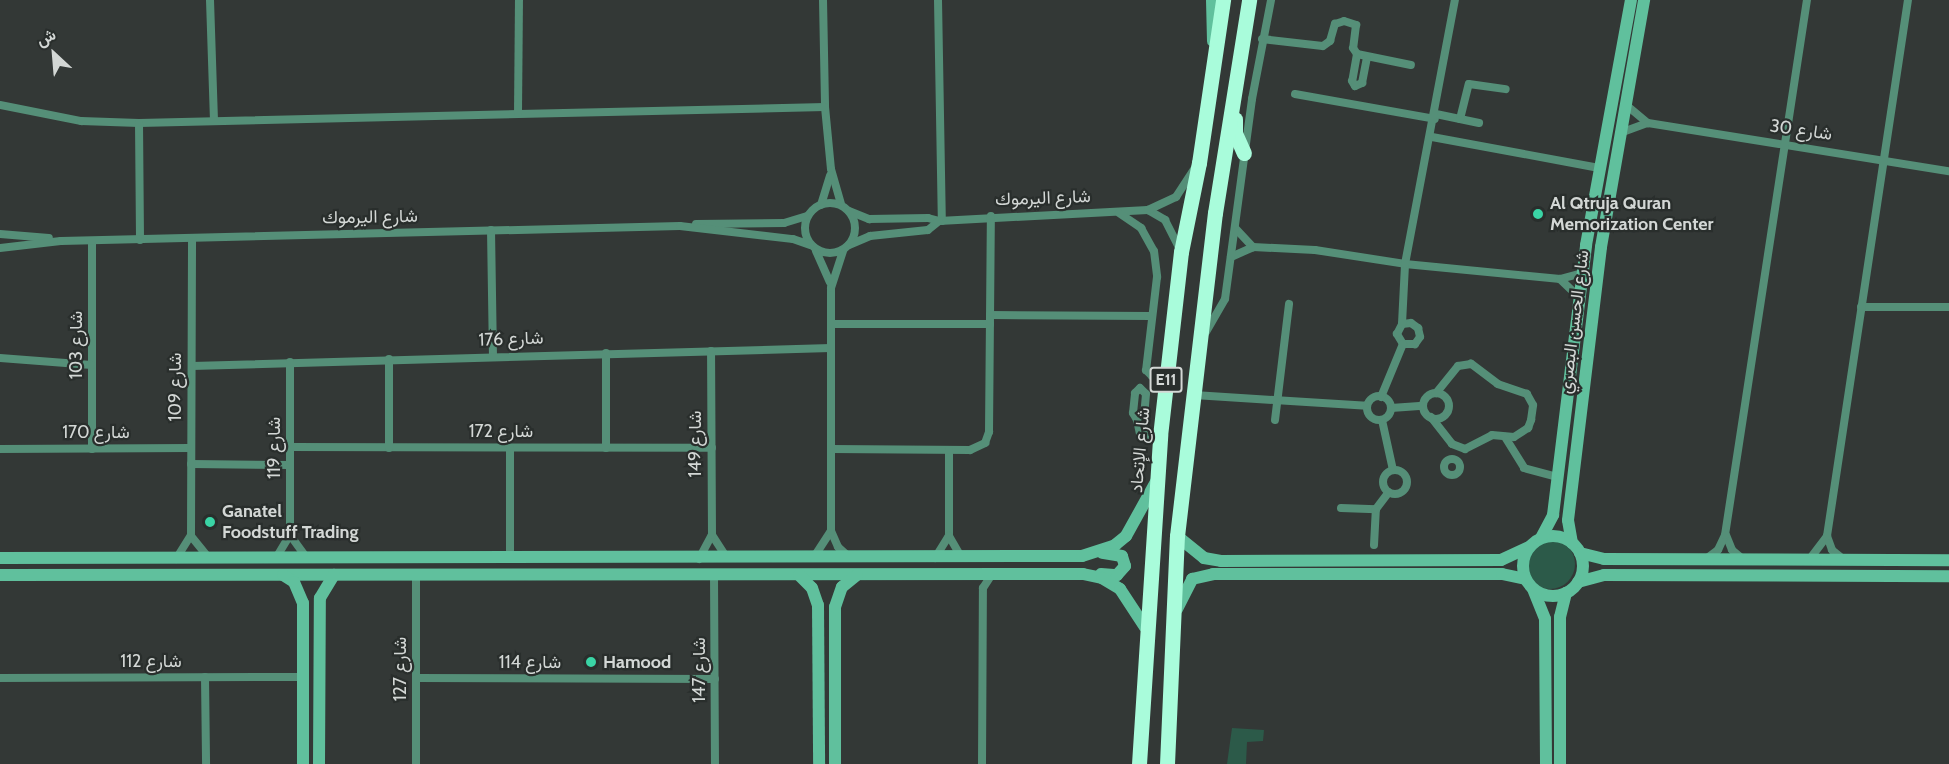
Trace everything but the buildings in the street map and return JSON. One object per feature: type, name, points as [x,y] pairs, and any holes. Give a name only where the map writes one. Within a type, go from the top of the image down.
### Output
[{"type":"highway","name":"شارع الإتحاد","points":[[1138,764],[1145,627],[1160,436],[1181,252],[1199,163],[1214,48],[1223,0]]},
{"type":"highway","name":"E11","points":[[1167,764],[1177,536],[1233,89],[1249,0]]},
{"type":"highway","points":[[1233,89],[1237,99],[1235,133],[1245,153]]},
{"type":"main road","points":[[1212,0],[1214,48]]},
{"type":"main road","name":"شارع الحسن البصري","points":[[1541,538],[1553,515],[1583,273],[1599,168],[1631,0]]},
{"type":"main road","points":[[1637,0],[1633,21],[1640,25]]},
{"type":"main road","name":"شارع الحسن البصري","points":[[1576,548],[1568,520],[1600,259],[1644,0]]},
{"type":"main road","points":[[1623,37],[1630,41],[1627,63],[1631,66]]},
{"type":"main road","points":[[1098,553],[1126,536],[1158,479]]},
{"type":"main road","points":[[1177,536],[1204,558],[1221,561],[1501,560],[1529,547],[1541,538],[1557,536],[1598,559],[1949,560]]},
{"type":"main road","points":[[1529,547],[1523,562],[1545,625],[1546,764]]},
{"type":"main road","points":[[1576,548],[1582,568],[1578,582]]},
{"type":"main road","points":[[0,558],[962,559],[1098,553],[1122,556],[1124,570],[1117,575],[0,575]]},
{"type":"main road","points":[[196,575],[191,564],[203,559]]},
{"type":"main road","points":[[443,559],[449,569],[443,575]]},
{"type":"main road","points":[[699,559],[699,575]]},
{"type":"main road","points":[[1172,622],[1192,579],[1212,574],[1502,574],[1529,584],[1549,596],[1566,592],[1578,582],[1604,575],[1949,576]]},
{"type":"main road","points":[[282,575],[294,582],[301,595],[303,764]]},
{"type":"main road","points":[[320,764],[320,598],[334,575]]},
{"type":"main road","points":[[799,575],[816,596],[819,625],[819,764]]},
{"type":"main road","points":[[835,764],[835,626],[838,593],[857,575]]},
{"type":"main road","points":[[1091,575],[1112,583],[1127,595],[1145,627]]},
{"type":"main road","points":[[1560,764],[1560,618],[1566,592]]},
{"type":"main road","points":[[819,625],[825,620],[835,626]]},
{"type":"main road","points":[[303,643],[311,640],[320,644]]},
{"type":"street","points":[[210,0],[214,121]]},
{"type":"street","points":[[518,112],[519,0]]},
{"type":"street","points":[[824,0],[825,107],[831,169],[841,205]]},
{"type":"street","points":[[938,0],[941,221]]},
{"type":"street","points":[[1197,367],[1208,326],[1223,306],[1262,39],[1271,0]]},
{"type":"street","points":[[1403,344],[1397,334],[1402,324],[1405,264],[1436,117],[1455,0]]},
{"type":"street","points":[[1704,560],[1718,550],[1725,535],[1808,0]]},
{"type":"street","points":[[1807,561],[1819,550],[1827,536],[1908,0]]},
{"type":"street","points":[[1262,39],[1323,46],[1330,41],[1335,24],[1344,21],[1356,26],[1353,48],[1357,54],[1411,65]]},
{"type":"street","points":[[1357,54],[1352,81],[1355,86],[1362,83],[1367,57]]},
{"type":"street","points":[[1460,119],[1469,84],[1506,90]]},
{"type":"street","points":[[1295,94],[1479,123]]},
{"type":"street","points":[[1620,134],[1648,123],[1625,103]]},
{"type":"street","points":[[0,105],[72,120],[139,123],[518,112],[825,107]]},
{"type":"street","points":[[139,123],[140,240]]},
{"type":"street","name":"شارع 30","points":[[1648,123],[1949,171]]},
{"type":"street","points":[[1432,137],[1599,168]]},
{"type":"street","name":"شارع اليرموك","points":[[849,211],[869,219],[928,218],[941,221],[991,216],[1119,213],[1148,210],[1176,197],[1199,163]]},
{"type":"street","points":[[831,169],[820,205],[807,216],[804,231],[831,288]]},
{"type":"street","points":[[812,559],[824,547],[831,531],[831,288],[846,247],[855,232],[849,211],[841,205],[820,205]]},
{"type":"street","points":[[1148,210],[1165,220],[1181,252]]},
{"type":"street","points":[[1119,213],[1141,228],[1154,251],[1157,268],[1147,373],[1142,388],[1146,393],[1144,414],[1137,420],[1140,434],[1160,436]]},
{"type":"street","name":"شارع اليرموك","points":[[0,234],[61,241],[140,240],[784,223],[807,216]]},
{"type":"street","points":[[831,449],[976,449],[988,438],[991,216]]},
{"type":"street","name":"شارع اليرموك","points":[[846,247],[870,236],[928,230],[941,221]]},
{"type":"street","name":"شارع اليرموك","points":[[680,226],[793,239],[813,247]]},
{"type":"street","points":[[1236,229],[1253,247]]},
{"type":"street","points":[[491,230],[493,356]]},
{"type":"street","name":"شارع 109","points":[[191,535],[192,238]]},
{"type":"street","name":"شارع اليرموك","points":[[0,248],[61,241]]},
{"type":"street","name":"شارع 103","points":[[92,241],[92,448]]},
{"type":"street","points":[[813,247],[830,254],[846,247]]},
{"type":"street","points":[[1231,257],[1253,247],[1315,250],[1405,264],[1560,279],[1583,273]]},
{"type":"street","points":[[1560,279],[1580,298]]},
{"type":"street","points":[[1275,420],[1289,304]]},
{"type":"street","points":[[1862,307],[1949,307]]},
{"type":"street","points":[[831,324],[1151,316]]},
{"type":"street","points":[[1402,324],[1414,324],[1420,334],[1414,344],[1403,344]]},
{"type":"street","points":[[1381,397],[1403,344]]},
{"type":"street","name":"شارع 176","points":[[192,366],[606,352],[831,348]]},
{"type":"street","name":"شارع 149","points":[[699,559],[712,536],[711,351]]},
{"type":"street","points":[[606,352],[606,448]]},
{"type":"street","points":[[0,358],[92,365]]},
{"type":"street","points":[[389,359],[389,448]]},
{"type":"street","name":"شارع 119","points":[[290,362],[290,535]]},
{"type":"street","points":[[1467,363],[1498,384],[1527,394],[1533,405],[1528,428],[1514,437],[1486,437],[1465,449],[1452,444],[1424,406],[1426,398],[1436,393],[1458,366],[1467,363]]},
{"type":"street","points":[[1147,373],[1167,377]]},
{"type":"street","points":[[1431,417],[1444,416],[1449,408],[1447,399],[1436,393]]},
{"type":"street","points":[[1194,394],[1277,402],[1367,406]]},
{"type":"street","points":[[1367,406],[1372,399],[1381,397]]},
{"type":"street","points":[[1381,397],[1391,408]]},
{"type":"street","points":[[1367,406],[1371,417],[1382,420]]},
{"type":"street","points":[[1393,470],[1382,420],[1391,408],[1424,406]]},
{"type":"street","points":[[1505,437],[1524,468],[1558,477]]},
{"type":"street","points":[[1449,459],[1452,444]]},
{"type":"street","name":"شارع 172","points":[[290,447],[712,448]]},
{"type":"street","name":"شارع 170","points":[[0,449],[191,448]]},
{"type":"street","points":[[510,448],[510,558]]},
{"type":"street","points":[[949,450],[949,536],[962,559]]},
{"type":"street","points":[[191,465],[290,465]]},
{"type":"street","points":[[1389,492],[1401,492],[1407,482],[1402,472],[1393,470]]},
{"type":"street","points":[[1389,492],[1383,480],[1393,470]]},
{"type":"street","points":[[1374,545],[1376,509],[1389,492]]},
{"type":"street","points":[[1341,508],[1376,509]]},
{"type":"street","points":[[831,531],[838,547],[852,559]]},
{"type":"street","points":[[176,558],[191,535]]},
{"type":"street","points":[[191,535],[203,559]]},
{"type":"street","points":[[276,559],[290,535],[308,558]]},
{"type":"street","points":[[1725,535],[1732,550],[1744,560]]},
{"type":"street","points":[[712,536],[728,559]]},
{"type":"street","points":[[934,559],[949,536]]},
{"type":"street","points":[[1827,536],[1832,550],[1844,560]]},
{"type":"street","points":[[973,574],[983,588]]},
{"type":"street","points":[[982,764],[983,588],[992,574]]},
{"type":"street","name":"شارع 127","points":[[416,575],[416,764]]},
{"type":"street","name":"شارع 147","points":[[714,575],[715,764]]},
{"type":"street","points":[[205,677],[206,764]]},
{"type":"street","name":"شارع 112","points":[[0,678],[303,677]]},
{"type":"street","name":"شارع 114","points":[[416,678],[715,679]]},
{"type":"green space","points":[[1545,539],[1555,539],[1568,546],[1575,559],[1575,569],[1568,582],[1555,589],[1545,589],[1536,585],[1529,578],[1525,569],[1525,559],[1529,550],[1536,543]]},
{"type":"green space","points":[[1232,728],[1264,730],[1263,741],[1247,742],[1246,764],[1227,764]]},
{"type":"place","name":"Al Qtruja Quran Memorization Center","points":[[1538,214]]},
{"type":"place","name":"Ganatel Foodstuff Trading","points":[[210,522]]},
{"type":"place","name":"Hamood","points":[[591,662]]}]
